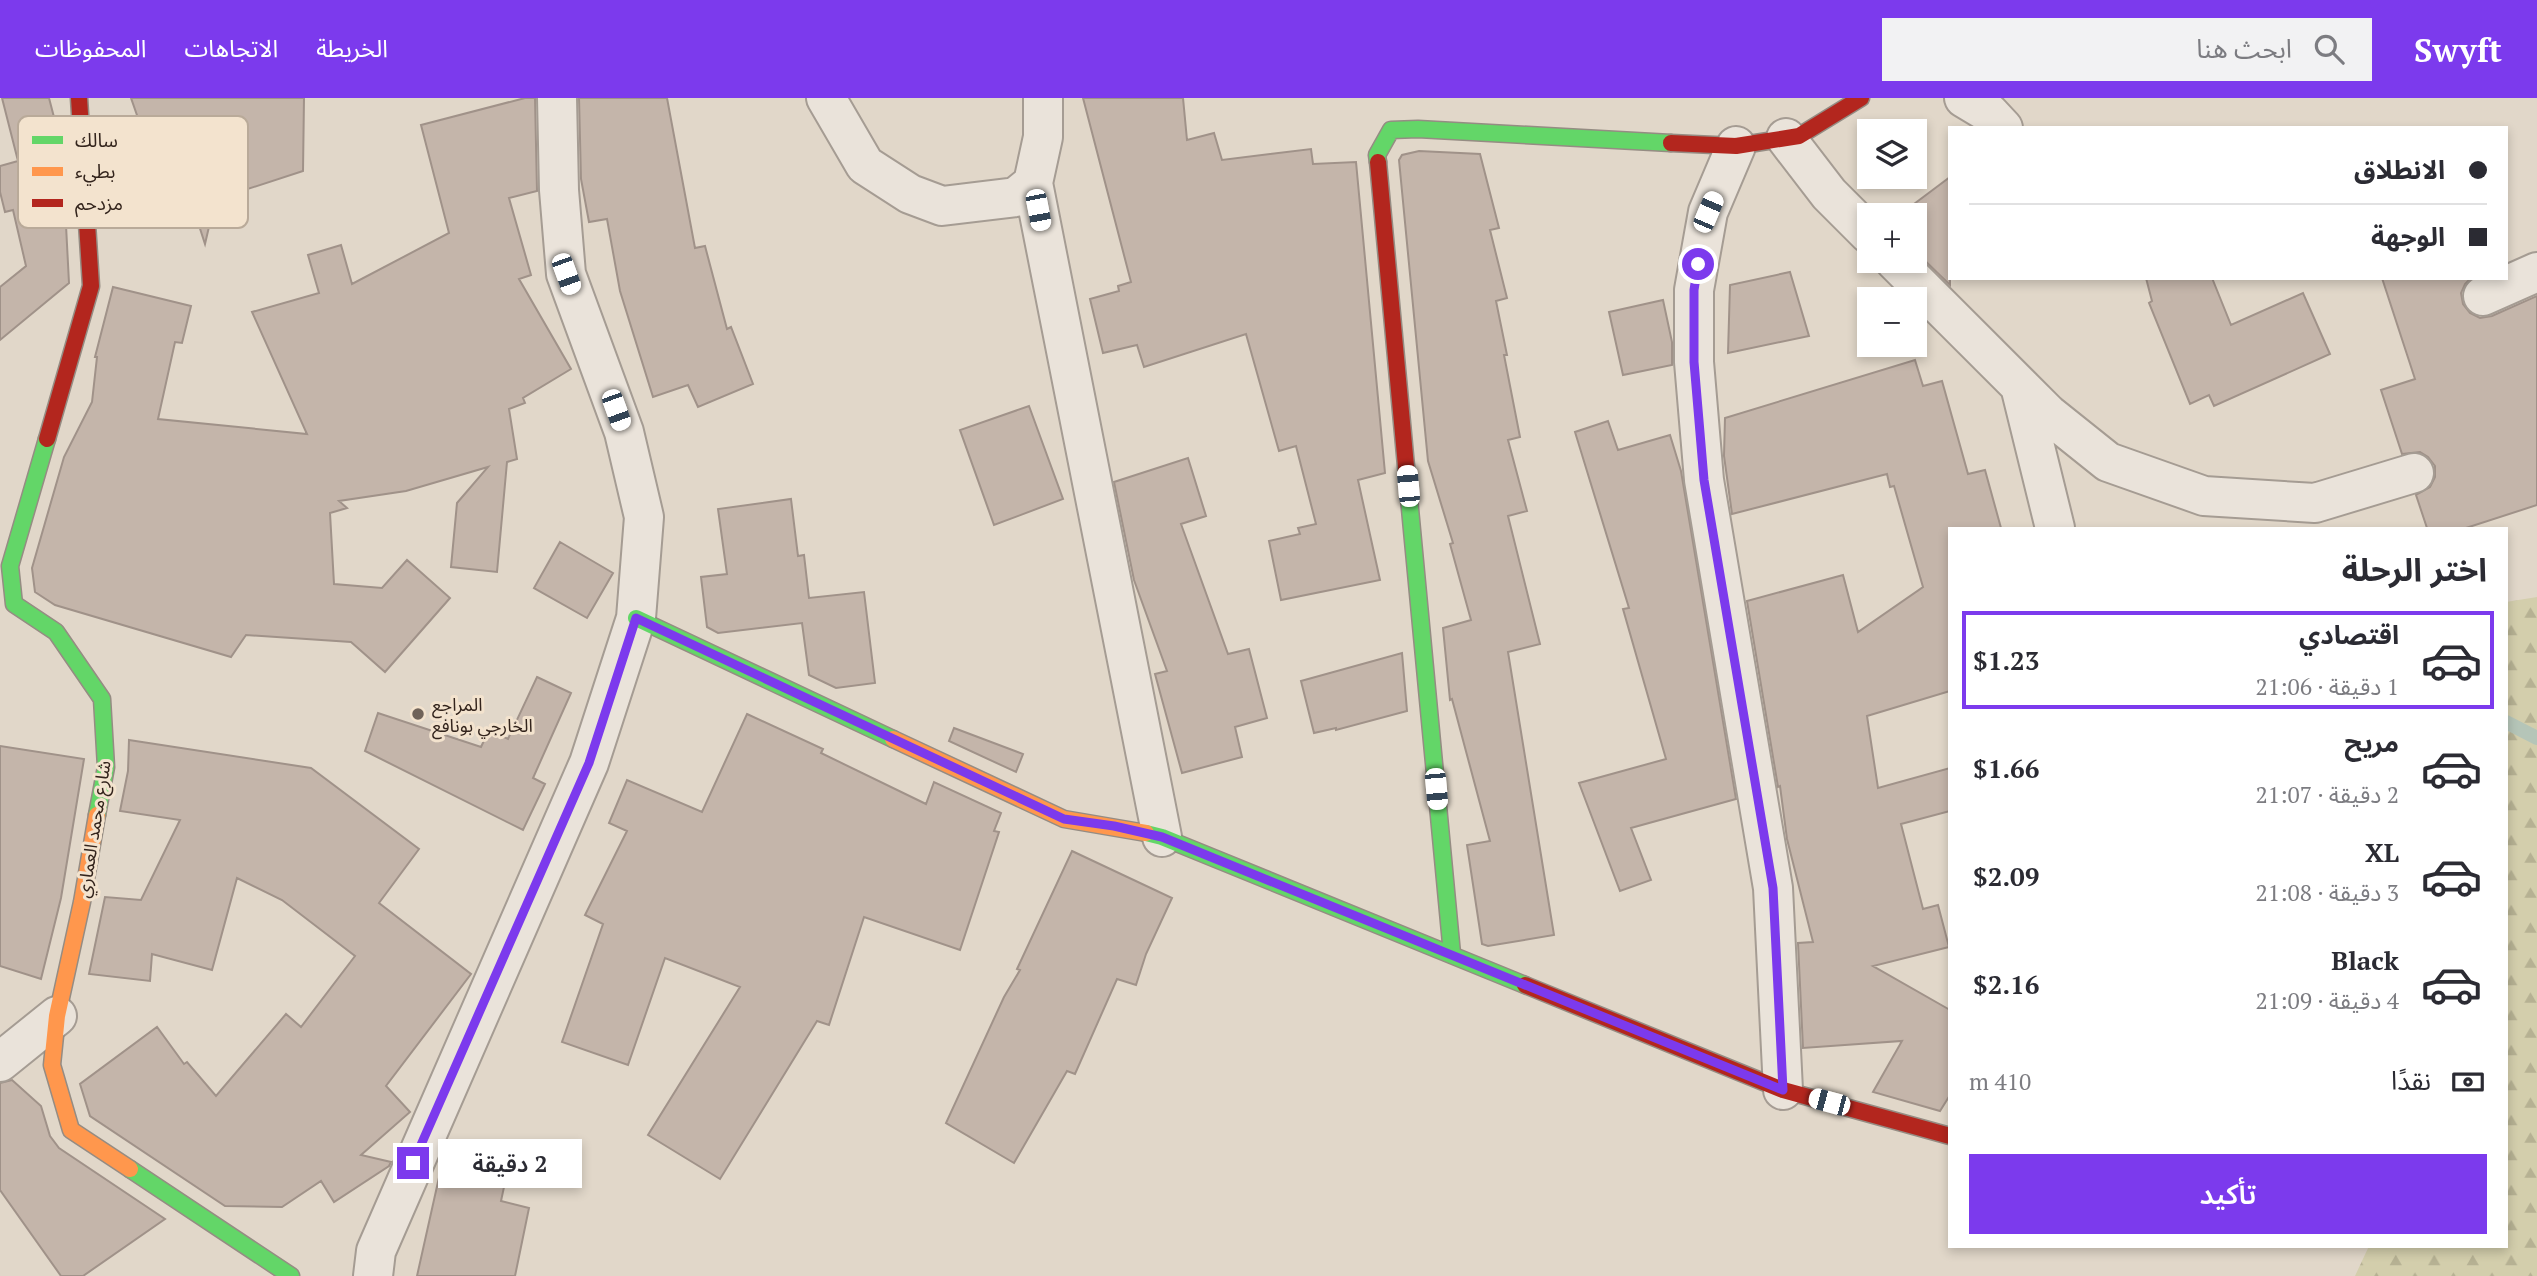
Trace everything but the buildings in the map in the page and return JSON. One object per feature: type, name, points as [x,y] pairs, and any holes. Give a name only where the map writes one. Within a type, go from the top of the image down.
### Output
[{"type":"street","name":"شارع محمد العماري","points":[[79,98],[80,116]]},
{"type":"street","points":[[373,1276],[376,1251],[589,763],[636,618],[644,517],[624,432],[566,274],[559,190],[557,98]]},
{"type":"street","points":[[826,98],[864,165],[910,194],[942,206],[1017,197],[1033,183]]},
{"type":"street","points":[[1043,98],[1043,137],[1033,183],[1162,837]]},
{"type":"street","points":[[1452,954],[1377,155],[1391,130],[1418,129],[1736,146],[1799,136],[1861,98]]},
{"type":"street","points":[[1964,98],[1989,113],[2002,126]]},
{"type":"street","points":[[1786,138],[1829,194],[1857,222]]},
{"type":"street","points":[[1736,146],[1708,212],[1694,290],[1694,362],[1704,480],[1773,888],[1783,1090]]},
{"type":"street","name":"شارع محمد العماري","points":[[87,228],[91,286],[10,566],[14,604],[56,632],[102,699],[106,767],[82,902],[57,1016],[52,1065],[71,1130],[291,1276]]},
{"type":"street","points":[[2483,296],[2537,272]]},
{"type":"street","points":[[1907,273],[2048,414],[2108,462],[2204,496],[2315,503],[2414,473]]},
{"type":"street","points":[[2020,386],[2055,527]]},
{"type":"street","points":[[636,618],[1064,819],[1114,826],[1162,837],[1783,1090],[1948,1135]]},
{"type":"street","points":[[0,1062],[57,1016]]},
{"type":"green space","points":[[2537,597],[2537,1276],[2355,1276],[2368,1248],[2508,1248],[2508,602]]},
{"type":"waterway","points":[[2508,723],[2537,738]]},
{"type":"traffic: fast","points":[[1378,162],[1377,155],[1391,130],[1418,129],[1671,143]]},
{"type":"traffic: fast","points":[[47,439],[10,566],[14,604],[56,632],[102,699],[106,767],[97,815]]},
{"type":"traffic: fast","points":[[1407,477],[1452,954]]},
{"type":"traffic: fast","points":[[636,618],[893,739]]},
{"type":"traffic: fast","points":[[1146,833],[1162,837],[1525,985]]},
{"type":"traffic: fast","points":[[130,1169],[291,1276]]},
{"type":"traffic: slow","points":[[893,739],[1064,819],[1146,833]]},
{"type":"traffic: slow","points":[[97,815],[82,902],[57,1016],[52,1065],[71,1130],[130,1169]]},
{"type":"traffic: jam","points":[[79,98],[80,116]]},
{"type":"traffic: jam","points":[[1671,143],[1736,146],[1799,136],[1861,98]]},
{"type":"traffic: jam","points":[[1378,162],[1407,477]]},
{"type":"traffic: jam","points":[[47,439],[91,286],[87,228]]},
{"type":"traffic: jam","points":[[1525,985],[1783,1090],[1948,1135]]},
{"type":"place","name":"المراجع الخارجي بونافع","points":[[418,714]]},
{"type":"route","points":[[413,1163],[589,763],[636,618],[1064,819],[1114,826],[1162,837],[1783,1090],[1773,888],[1704,480],[1694,362],[1694,290],[1698,264]]}]
